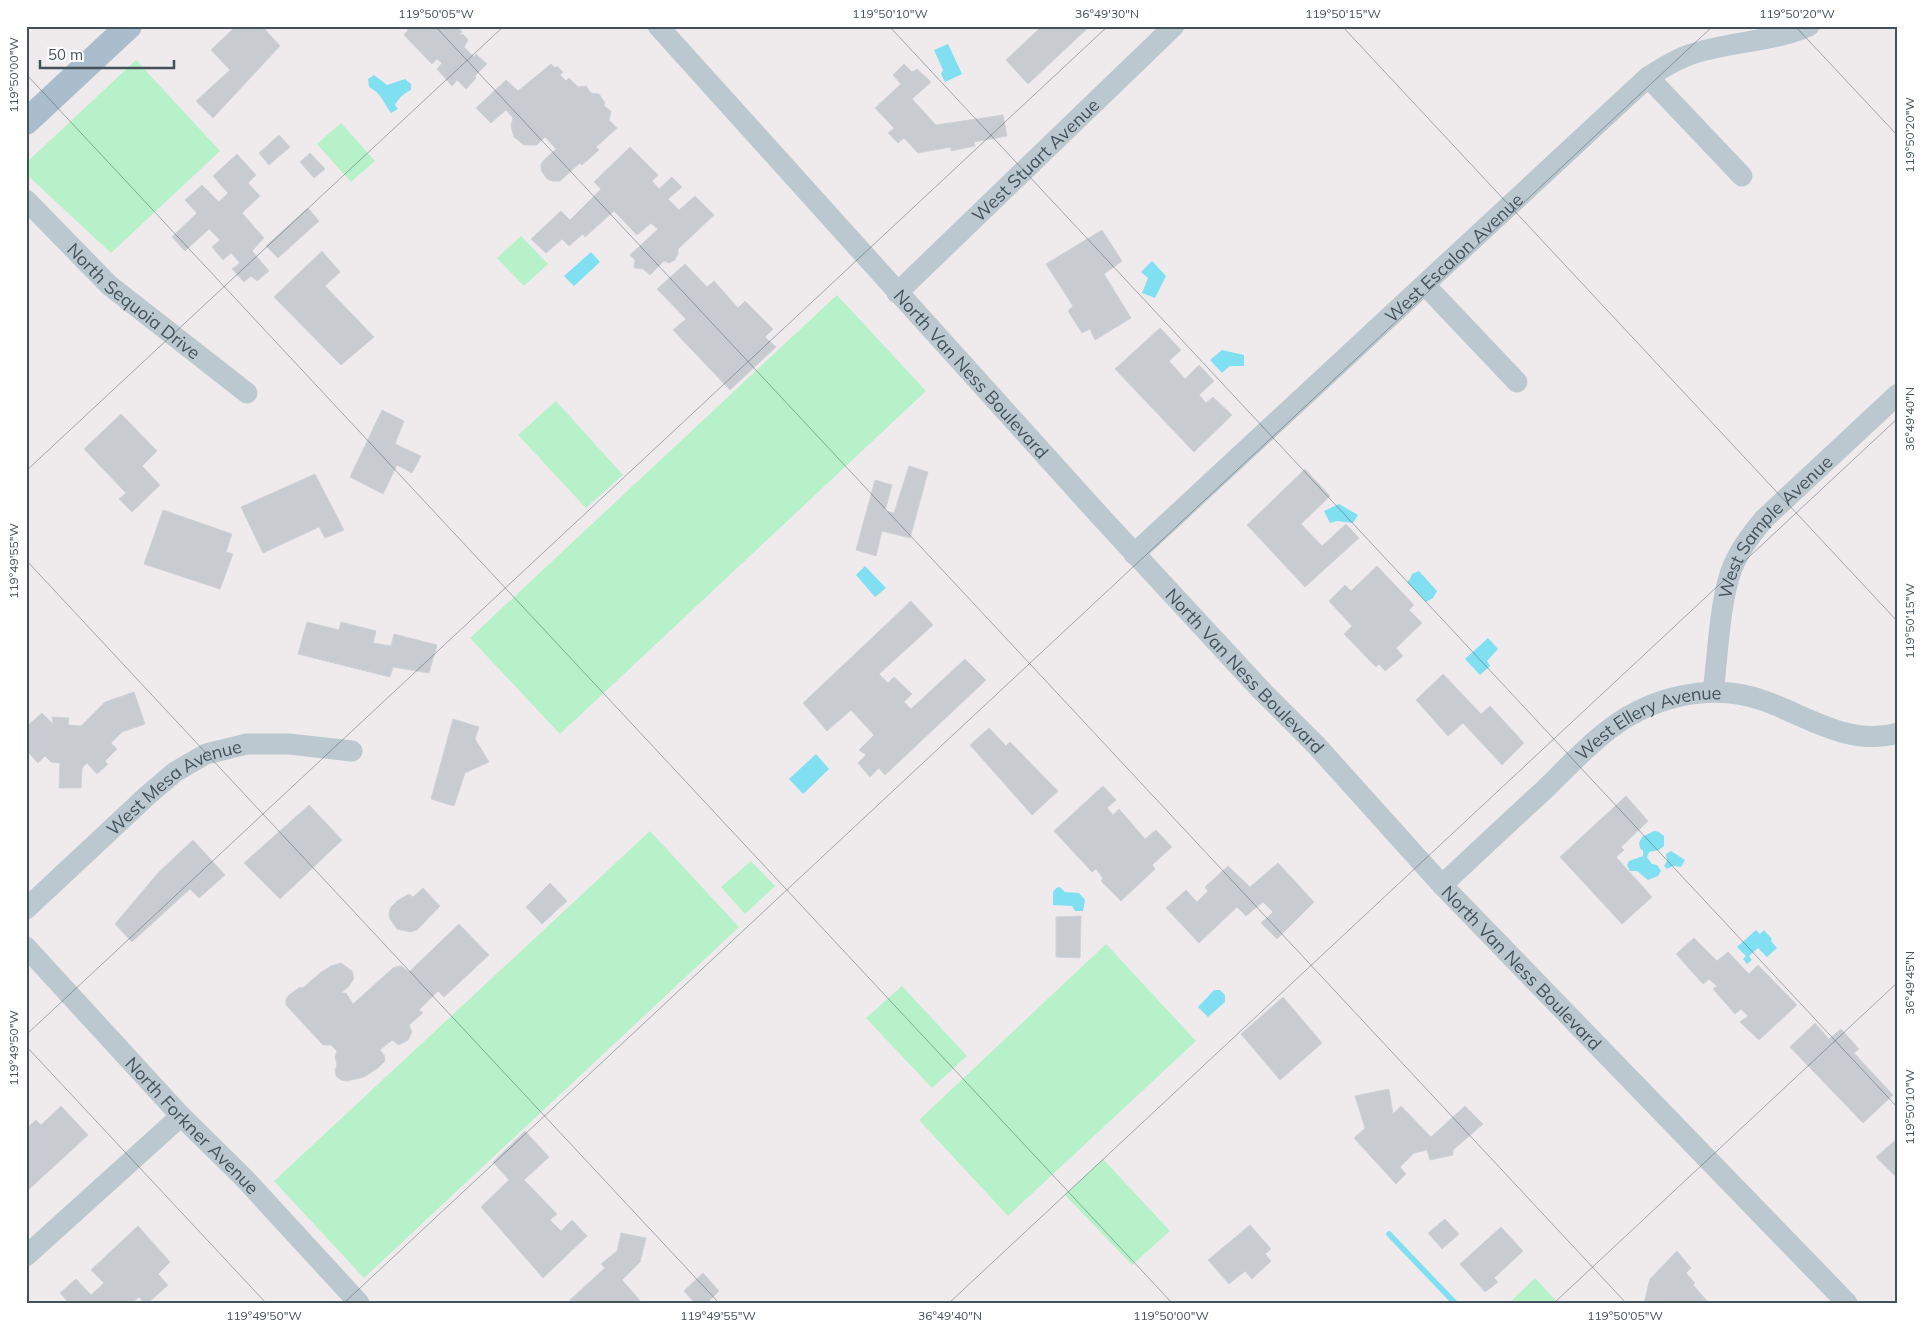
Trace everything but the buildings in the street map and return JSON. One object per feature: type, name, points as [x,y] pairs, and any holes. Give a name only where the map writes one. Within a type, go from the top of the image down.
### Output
[{"type":"main road","points":[[26,122],[129,26]]},
{"type":"street","name":"North Van Ness Boulevard","points":[[658,26],[1134,554],[1261,690],[1316,745],[1442,885],[1847,1303]]},
{"type":"street","name":"West Stuart Avenue","points":[[897,293],[1174,26]]},
{"type":"street","name":"West Escalon Avenue","points":[[1134,554],[1648,77],[1688,55],[1709,49],[1794,33],[1810,26]]},
{"type":"street","points":[[1648,77],[1742,176]]},
{"type":"street","name":"North Sequoia Drive","points":[[26,200],[109,285],[247,394]]},
{"type":"street","points":[[1425,285],[1517,382]]},
{"type":"street","name":"West Sample Avenue","points":[[1713,692],[1725,594],[1730,573],[1749,538],[1764,519],[1898,394]]},
{"type":"street","name":"West Ellery Avenue","points":[[1442,885],[1602,735],[1638,711],[1662,701],[1689,694],[1713,692],[1742,694],[1849,735],[1868,738],[1898,733]]},
{"type":"street","name":"West Mesa Avenue","points":[[26,909],[148,795],[175,772],[206,754],[247,744],[289,744],[352,751]]},
{"type":"street","name":"North Forkner Avenue","points":[[26,947],[181,1116],[244,1178],[360,1303]]},
{"type":"street","points":[[26,1256],[181,1116]]},
{"type":"green space","points":[[136,60],[220,151],[111,253],[26,174],[26,163]]},
{"type":"green space","points":[[341,123],[375,161],[351,182],[317,144]]},
{"type":"green space","points":[[521,236],[548,264],[524,286],[497,258]]},
{"type":"green space","points":[[837,295],[926,391],[560,734],[470,638]]},
{"type":"green space","points":[[556,401],[623,475],[586,508],[518,435]]},
{"type":"green space","points":[[650,831],[739,927],[364,1278],[274,1181]]},
{"type":"green space","points":[[751,861],[775,886],[745,914],[721,887]]},
{"type":"green space","points":[[1106,944],[1196,1041],[1008,1216],[919,1120]]},
{"type":"green space","points":[[902,986],[967,1056],[932,1088],[866,1018]]},
{"type":"green space","points":[[1103,1159],[1170,1231],[1132,1265],[1065,1195]]},
{"type":"green space","points":[[1535,1278],[1558,1303],[1509,1303]]},
{"type":"water","points":[[948,44],[962,74],[945,82],[941,74],[943,70],[934,50]]},
{"type":"water","points":[[374,75],[387,85],[405,79],[411,84],[411,90],[402,96],[395,105],[398,109],[391,113],[379,95],[369,87],[368,79]]},
{"type":"water","points":[[591,252],[600,262],[574,286],[564,276]]},
{"type":"water","points":[[1152,261],[1166,276],[1155,298],[1142,293],[1148,278],[1141,272]]},
{"type":"water","points":[[1222,350],[1244,355],[1244,366],[1230,366],[1222,373],[1210,360]]},
{"type":"water","points":[[1339,504],[1358,515],[1353,523],[1337,521],[1330,523],[1324,511]]},
{"type":"water","points":[[865,566],[886,588],[875,597],[856,575]]},
{"type":"water","points":[[1419,571],[1437,591],[1433,598],[1426,602],[1407,582],[1412,574]]},
{"type":"water","points":[[1488,638],[1498,649],[1487,661],[1490,666],[1480,675],[1465,659]]},
{"type":"water","points":[[816,754],[829,769],[803,794],[789,779]]},
{"type":"water","points":[[1654,831],[1664,836],[1664,846],[1659,850],[1649,852],[1647,857],[1661,871],[1658,876],[1648,880],[1637,871],[1630,871],[1627,865],[1629,861],[1643,856],[1639,843],[1642,837]]},
{"type":"water","points":[[1671,851],[1685,860],[1681,867],[1673,866],[1667,869],[1664,866],[1667,861],[1666,854]]},
{"type":"water","points":[[1060,887],[1065,892],[1079,893],[1085,900],[1083,911],[1075,911],[1072,906],[1053,905],[1053,892],[1056,888]]},
{"type":"water","points":[[1756,930],[1760,934],[1764,930],[1777,948],[1767,957],[1758,948],[1749,956],[1752,960],[1747,964],[1743,959],[1746,956],[1737,947]]},
{"type":"water","points":[[1214,990],[1220,990],[1225,995],[1225,1002],[1208,1017],[1198,1007]]},
{"type":"waterway","points":[[1389,1234],[1455,1303]]}]
